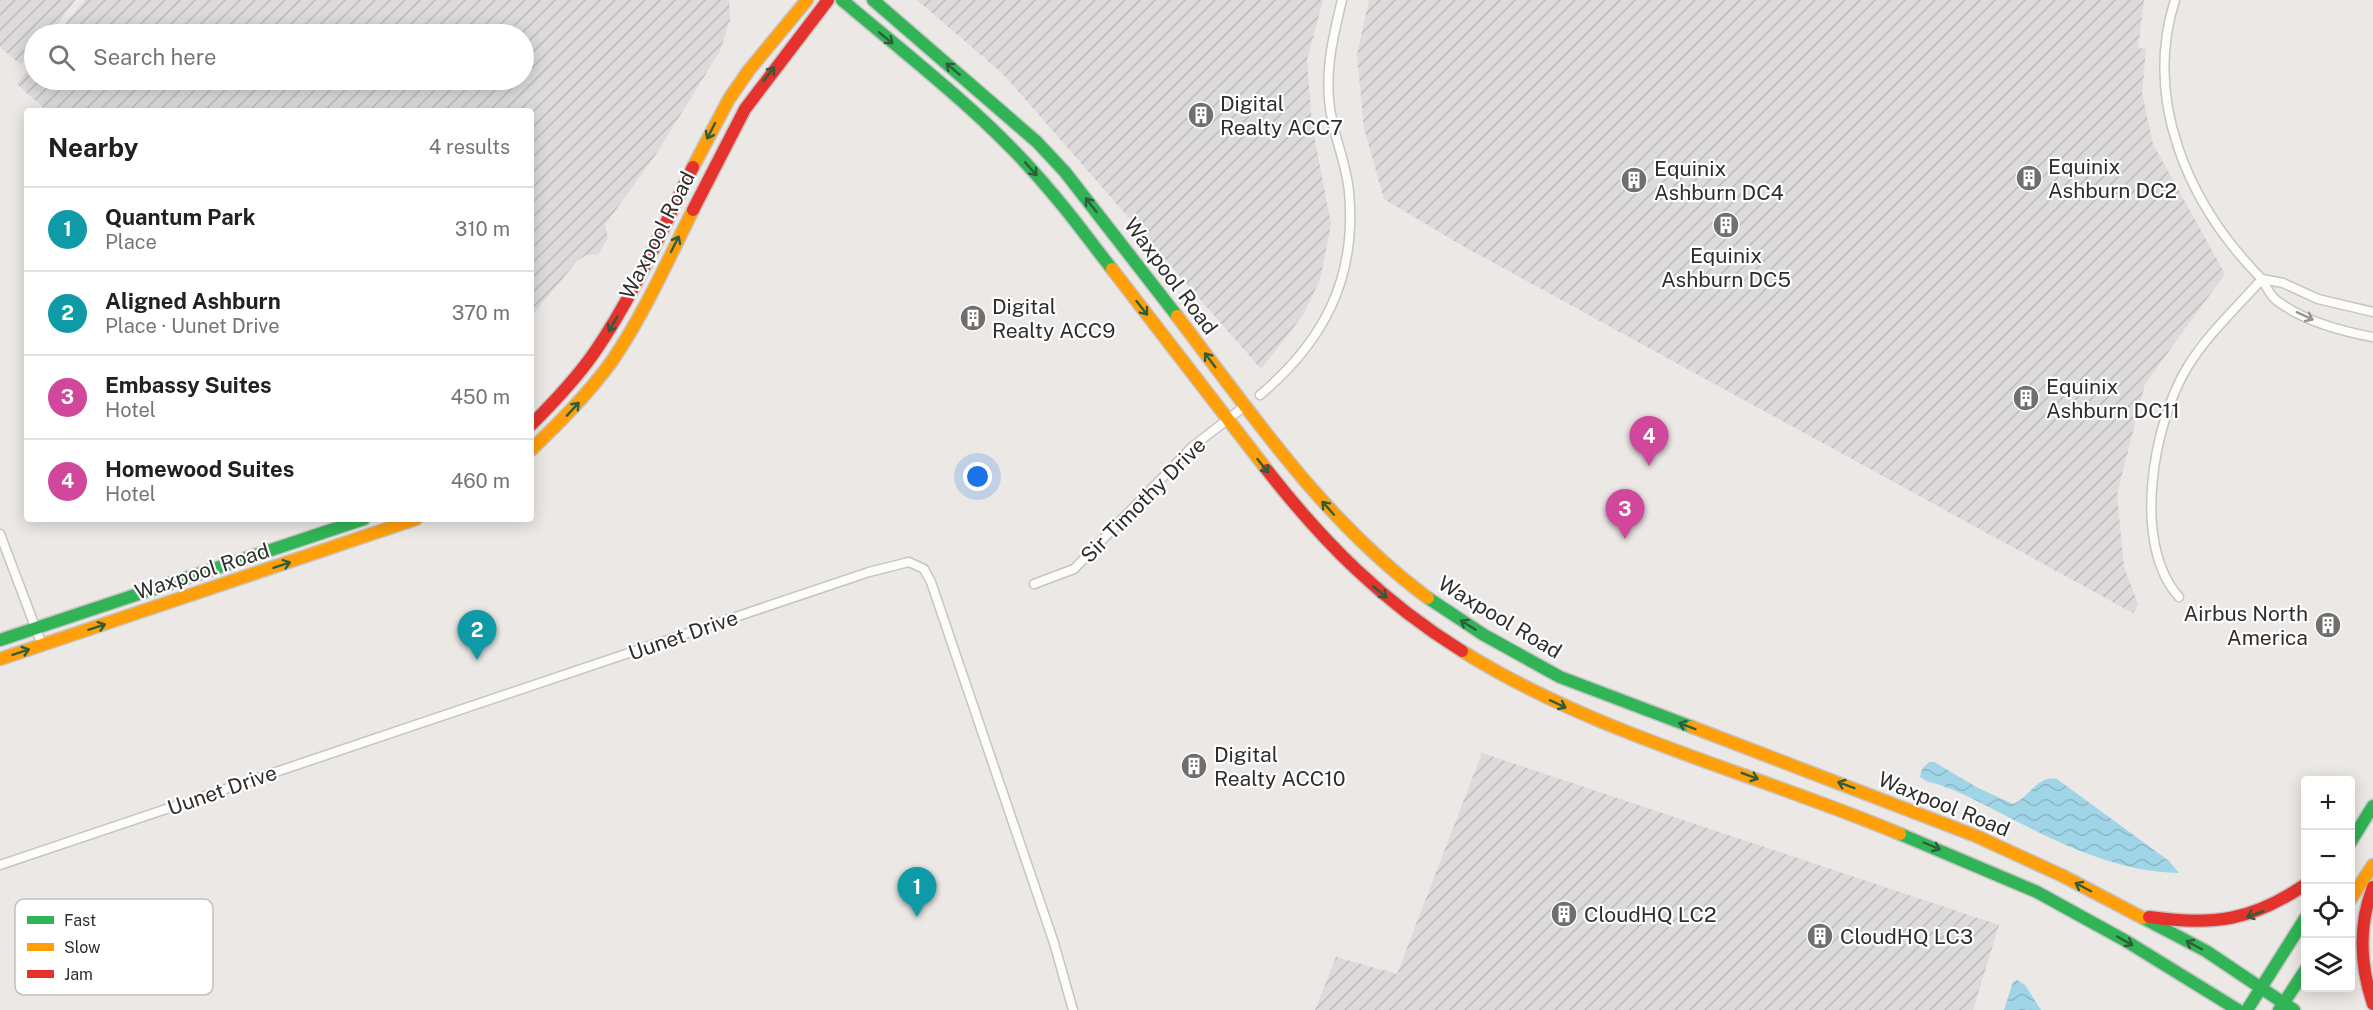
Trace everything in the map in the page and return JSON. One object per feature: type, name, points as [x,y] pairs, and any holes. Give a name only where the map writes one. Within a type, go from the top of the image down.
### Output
[{"type":"main road","name":"Waxpool Road","points":[[534,422],[561,396],[597,349],[627,300],[729,99],[755,63],[807,0]]},
{"type":"main road","name":"Waxpool Road","points":[[534,447],[574,408],[612,360],[643,308],[745,109],[828,0]]},
{"type":"main road","name":"Waxpool Road","points":[[842,0],[973,112],[1025,162],[1052,192],[1227,420],[1335,552],[1400,609],[1480,663],[1564,707],[1864,819],[2037,892],[2126,941],[2238,1010]]},
{"type":"main road","name":"Waxpool Road","points":[[873,0],[1036,142],[1065,172],[1318,497],[1368,550],[1436,605],[1518,655],[1560,677],[1976,836],[2063,876],[2206,951],[2261,987],[2281,1006],[2294,1010]]},
{"type":"main road","name":"Waxpool Road","points":[[0,640],[355,522]]},
{"type":"main road","name":"Waxpool Road","points":[[0,659],[407,522]]},
{"type":"main road","points":[[2351,830],[2373,805]]},
{"type":"main road","points":[[2355,835],[2373,805]]},
{"type":"main road","points":[[2355,892],[2373,865]]},
{"type":"main road","points":[[2373,887],[2363,928],[2362,962],[2373,1004]]},
{"type":"main road","points":[[2135,915],[2188,923],[2234,920],[2256,914],[2284,901],[2301,888]]},
{"type":"main road","points":[[2247,1010],[2301,925]]},
{"type":"main road","points":[[2281,1006],[2301,976]]},
{"type":"street","points":[[1260,395],[1297,361],[1316,335],[1332,307],[1344,274],[1349,248],[1349,192],[1331,116],[1328,84],[1332,45],[1342,0]]},
{"type":"street","points":[[2175,0],[2167,36],[2165,74],[2169,111],[2176,146],[2205,209],[2233,248],[2262,279],[2274,299],[2332,327],[2373,337]]},
{"type":"street","points":[[2262,279],[2283,283],[2318,299],[2373,312]]},
{"type":"street","points":[[2179,597],[2167,584],[2154,532],[2153,482],[2157,447],[2170,406],[2187,368],[2262,279]]},
{"type":"street","name":"Sir Timothy Drive","points":[[1034,584],[1074,569],[1192,447],[1245,406]]},
{"type":"street","points":[[0,534],[42,645]]},
{"type":"street","name":"Uunet Drive","points":[[0,865],[869,572],[909,562],[924,569],[931,582],[1054,943],[1072,1010]]},
{"type":"shaded area","points":[[0,0],[75,0],[58,24],[24,24],[24,62],[20,64],[0,47]]},
{"type":"shaded area","points":[[85,0],[729,0],[730,20],[720,51],[656,154],[605,225],[608,238],[598,255],[586,255],[577,261],[534,313],[534,108],[44,108],[17,84],[24,75],[24,90],[534,90],[534,24],[65,24]]},
{"type":"shaded area","points":[[917,0],[1323,0],[1307,60],[1312,125],[1331,224],[1320,280],[1303,315],[1261,369],[1003,74]]},
{"type":"shaded area","points":[[1369,0],[2144,0],[2138,48],[2146,49],[2142,93],[2153,144],[2225,274],[2145,384],[2117,494],[2124,567],[2138,604],[2133,613],[1461,245],[1384,199],[1364,128],[1357,55]]},
{"type":"shaded area","points":[[1482,753],[1999,925],[1973,1010],[1315,1010],[1336,957],[1397,974]]},
{"type":"water","points":[[1929,762],[1934,762],[1978,788],[2013,804],[2044,780],[2057,779],[2169,861],[2179,873],[2158,872],[2118,864],[2059,842],[1963,794],[1926,781],[1920,777],[1922,769]]},
{"type":"water","points":[[2017,980],[2025,985],[2041,1010],[2004,1010],[2013,982]]},
{"type":"traffic: fast","points":[[842,0],[952,92],[1004,141],[1060,202],[1112,269]]},
{"type":"traffic: fast","points":[[873,0],[1037,142],[1065,172],[1177,316]]},
{"type":"traffic: fast","points":[[0,640],[355,522]]},
{"type":"traffic: fast","points":[[1428,598],[1484,635],[1560,677],[1692,727]]},
{"type":"traffic: fast","points":[[2355,835],[2373,806]]},
{"type":"traffic: fast","points":[[1900,834],[2037,892],[2126,941],[2238,1010]]},
{"type":"traffic: fast","points":[[2143,918],[2206,951],[2294,1010]]},
{"type":"traffic: fast","points":[[2247,1010],[2301,925]]},
{"type":"traffic: fast","points":[[2279,1010],[2301,977]]},
{"type":"traffic: slow","points":[[693,167],[729,99],[749,70],[807,0]]},
{"type":"traffic: slow","points":[[534,447],[593,385],[612,361],[645,306],[693,210]]},
{"type":"traffic: slow","points":[[1112,269],[1267,470]]},
{"type":"traffic: slow","points":[[1177,316],[1263,430],[1324,502],[1356,536],[1428,598]]},
{"type":"traffic: slow","points":[[0,659],[407,522]]},
{"type":"traffic: slow","points":[[1462,651],[1513,680],[1621,730],[1900,834]]},
{"type":"traffic: slow","points":[[1692,727],[1976,836],[2063,876],[2143,918]]},
{"type":"traffic: slow","points":[[2355,892],[2373,865]]},
{"type":"traffic: jam","points":[[693,210],[745,109],[828,0]]},
{"type":"traffic: jam","points":[[534,422],[580,372],[608,331],[647,262],[693,167]]},
{"type":"traffic: jam","points":[[1267,470],[1310,522],[1356,570],[1406,612],[1462,651]]},
{"type":"traffic: jam","points":[[2149,917],[2193,921],[2231,918],[2268,906],[2301,887]]},
{"type":"traffic: jam","points":[[2373,887],[2365,916],[2362,946],[2365,975],[2373,1004]]},
{"type":"place","name":"Digital Realty ACC7","points":[[1201,115]]},
{"type":"place","name":"Equinix Ashburn DC2","points":[[2029,178]]},
{"type":"place","name":"Equinix Ashburn DC4","points":[[1634,180]]},
{"type":"place","name":"Equinix Ashburn DC5","points":[[1726,225]]},
{"type":"place","name":"Digital Realty ACC9","points":[[973,318]]},
{"type":"place","name":"Equinix Ashburn DC11","points":[[2026,398]]},
{"type":"place","name":"Homewood Suites","points":[[1649,466]]},
{"type":"place","name":"Embassy Suites","points":[[1625,539]]},
{"type":"place","name":"Airbus North America","points":[[2328,625]]},
{"type":"place","name":"Aligned Ashburn","points":[[477,660]]},
{"type":"place","name":"Digital Realty ACC10","points":[[1194,766]]},
{"type":"place","name":"CloudHQ LC2","points":[[1564,914]]},
{"type":"place","name":"Quantum Park","points":[[917,917]]},
{"type":"place","name":"CloudHQ LC3","points":[[1820,936]]}]
